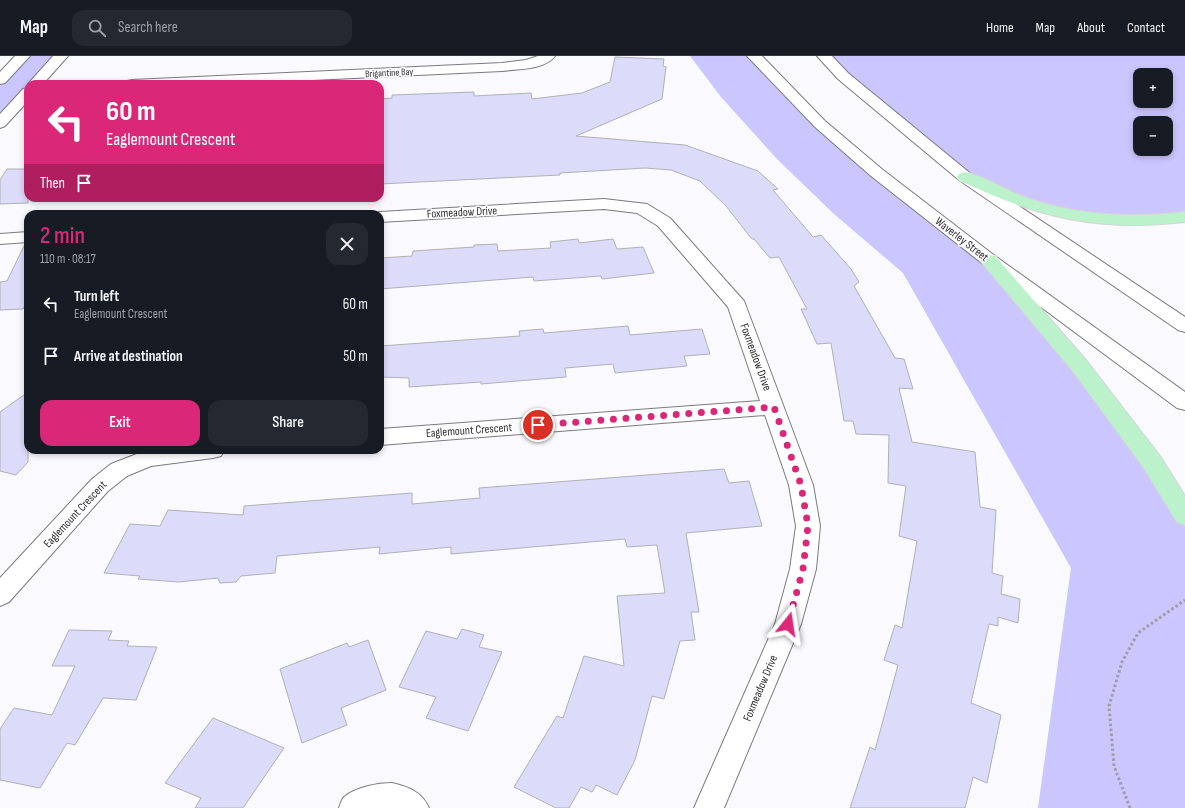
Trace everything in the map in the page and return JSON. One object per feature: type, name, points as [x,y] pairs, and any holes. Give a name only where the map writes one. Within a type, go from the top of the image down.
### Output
[{"type":"main road","points":[[965,177],[1020,202],[1077,216],[1121,221],[1157,221],[1185,217]]},
{"type":"main road","points":[[989,260],[1079,365],[1152,462],[1185,516]]},
{"type":"street","points":[[0,80],[23,56]]},
{"type":"street","points":[[39,80],[61,56]]},
{"type":"street","name":"Brigantine Bay","points":[[219,80],[502,67],[526,64],[542,60],[548,56]]},
{"type":"street","name":"Waverley Street","points":[[754,56],[820,124],[877,173],[989,260],[1185,403]]},
{"type":"street","points":[[824,56],[843,76],[965,177],[1185,326]]},
{"type":"street","points":[[0,123],[24,96]]},
{"type":"street","name":"Foxmeadow Drive","points":[[384,217],[604,204],[641,208],[664,222],[738,305],[801,485],[808,526],[803,569],[788,624],[709,808]]},
{"type":"street","points":[[0,238],[24,237]]},
{"type":"street","name":"Eaglemount Crescent","points":[[384,437],[774,407]]},
{"type":"street","name":"Eaglemount Crescent","points":[[0,595],[100,485],[119,470],[148,458],[180,454]]},
{"type":"street","points":[[354,808],[362,803],[379,798],[395,799],[410,804],[414,808]]},
{"type":"path","points":[[1130,808],[1114,766],[1109,706],[1122,662],[1138,633],[1185,600]]},
{"type":"shaded area","points":[[23,56],[61,56],[33,80],[24,80],[24,96],[0,123],[0,80]]},
{"type":"shaded area","points":[[690,56],[754,56],[820,124],[989,260],[1185,516],[1185,808],[1038,808],[1071,568],[903,273],[834,214],[777,159],[721,97]]},
{"type":"shaded area","points":[[824,56],[1185,56],[1185,217],[1077,216],[965,177]]},
{"type":"building","points":[[615,57],[664,59],[663,66],[666,67],[662,99],[576,136],[685,145],[758,171],[778,189],[773,190],[813,237],[821,235],[851,269],[859,282],[854,286],[895,358],[904,359],[913,389],[899,388],[912,442],[975,452],[980,507],[996,510],[992,573],[1003,576],[1001,594],[1020,599],[1018,623],[998,617],[998,626],[989,624],[971,703],[1001,715],[987,783],[973,777],[965,808],[850,808],[870,747],[875,750],[898,665],[884,660],[895,625],[902,628],[917,541],[899,536],[906,486],[888,483],[889,435],[856,434],[853,421],[844,421],[831,343],[817,344],[801,309],[807,309],[779,257],[770,258],[754,239],[752,239],[726,206],[700,181],[671,170],[645,168],[560,173],[560,175],[384,184],[384,99],[392,98],[392,95],[474,92],[474,96],[531,93],[532,99],[582,93],[610,82]]},
{"type":"building","points":[[7,169],[24,169],[24,202],[28,203],[0,204],[0,180]]},
{"type":"building","points":[[578,239],[579,243],[613,239],[617,249],[643,247],[654,273],[602,279],[601,276],[534,281],[533,277],[384,289],[384,258],[412,256],[413,251],[474,247],[474,245],[497,244],[498,251],[551,248],[550,242]]},
{"type":"building","points":[[24,246],[23,309],[0,310],[0,282],[7,281]]},
{"type":"building","points":[[628,326],[630,335],[702,329],[710,354],[684,356],[687,366],[615,373],[613,364],[565,368],[566,377],[481,384],[481,382],[409,387],[409,378],[384,377],[384,346],[520,336],[519,331],[543,329],[544,333]]},
{"type":"building","points":[[24,395],[24,454],[28,454],[28,462],[16,475],[0,471],[0,412]]},
{"type":"building","points":[[724,469],[729,483],[749,481],[762,526],[686,533],[699,612],[691,612],[695,640],[680,641],[664,699],[652,696],[635,760],[617,795],[596,785],[592,792],[581,787],[569,808],[556,808],[514,787],[557,716],[563,718],[584,656],[624,666],[617,596],[665,593],[657,545],[627,547],[625,539],[451,554],[451,547],[379,554],[380,547],[277,556],[275,573],[241,576],[236,582],[220,583],[218,578],[179,582],[138,579],[140,576],[104,573],[130,524],[160,526],[168,510],[243,515],[244,506],[412,493],[412,504],[480,498],[479,488]]},
{"type":"building","points":[[462,629],[484,635],[479,647],[502,652],[468,731],[426,718],[436,697],[399,687],[426,631],[457,639]]},
{"type":"building","points":[[69,630],[112,631],[108,640],[129,641],[127,646],[157,647],[136,700],[103,698],[75,745],[67,743],[40,788],[0,780],[0,729],[14,708],[52,715],[75,666],[52,666]]},
{"type":"building","points":[[368,640],[386,690],[341,708],[347,725],[302,743],[280,669],[347,643],[349,647]]},
{"type":"building","points":[[213,718],[284,748],[243,808],[195,808],[201,798],[165,783]]},
{"type":"route","points":[[538,425],[774,407],[801,485],[808,526],[803,569],[788,624]]}]
